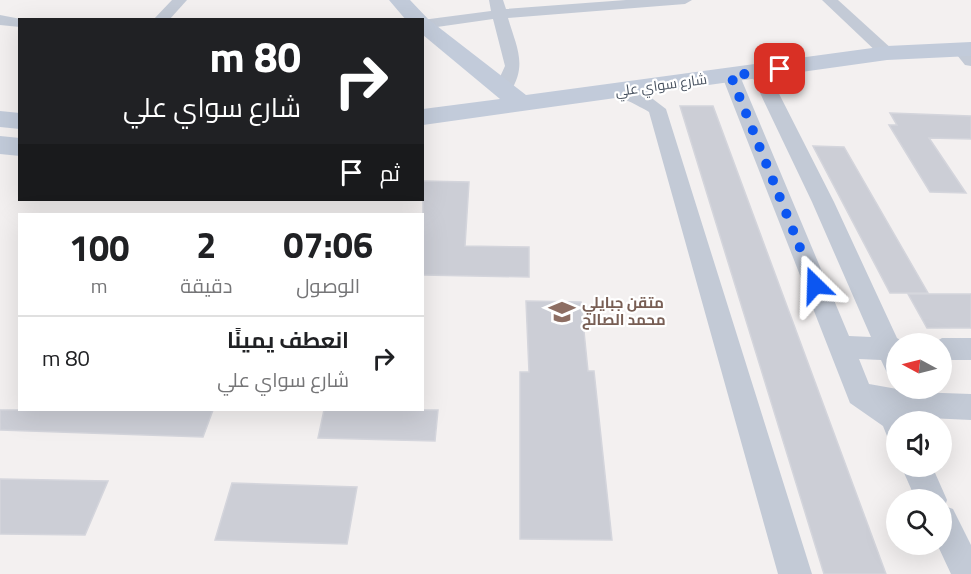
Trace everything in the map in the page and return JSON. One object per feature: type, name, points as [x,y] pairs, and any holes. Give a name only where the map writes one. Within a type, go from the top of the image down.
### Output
[{"type":"main road","points":[[399,0],[416,18]]},
{"type":"main road","points":[[424,25],[513,96]]},
{"type":"main road","name":"شارع سواي علي","points":[[424,117],[513,96],[621,91],[887,53],[968,54]]},
{"type":"main road","points":[[0,120],[18,121]]},
{"type":"main road","points":[[0,146],[18,147]]},
{"type":"street","points":[[162,18],[180,0]]},
{"type":"street","points":[[424,24],[498,7],[685,0]]},
{"type":"street","points":[[829,0],[887,53]]},
{"type":"street","points":[[498,7],[513,66],[513,96]]},
{"type":"street","points":[[0,21],[18,22]]},
{"type":"street","points":[[759,72],[886,338]]},
{"type":"street","points":[[731,76],[860,394],[902,409],[971,407]]},
{"type":"street","points":[[621,91],[639,97],[657,109],[795,574]]},
{"type":"street","points":[[840,347],[886,354]]},
{"type":"street","points":[[952,349],[971,349]]},
{"type":"street","points":[[952,541],[968,574]]},
{"type":"building","points":[[680,106],[713,106],[886,574],[824,574]]},
{"type":"building","points":[[890,113],[971,116],[971,139],[929,138],[966,193],[930,192],[889,125],[897,125]]},
{"type":"building","points":[[813,146],[844,147],[928,293],[890,293]]},
{"type":"building","points":[[424,181],[469,182],[465,246],[529,247],[529,277],[424,275]]},
{"type":"building","points":[[908,294],[971,294],[971,328],[927,328]]},
{"type":"building","points":[[526,301],[581,302],[588,371],[594,371],[612,540],[520,539],[520,372],[529,372]]},
{"type":"building","points":[[0,410],[213,411],[203,437],[0,430]]},
{"type":"building","points":[[438,410],[435,441],[318,438],[324,411]]},
{"type":"building","points":[[0,479],[108,481],[85,535],[0,534]]},
{"type":"building","points":[[232,483],[357,487],[347,544],[215,540]]},
{"type":"place","name":"متقن جبايلي محمد الصالح","points":[[562,312]]},
{"type":"route","points":[[780,69],[731,76],[815,285]]}]
